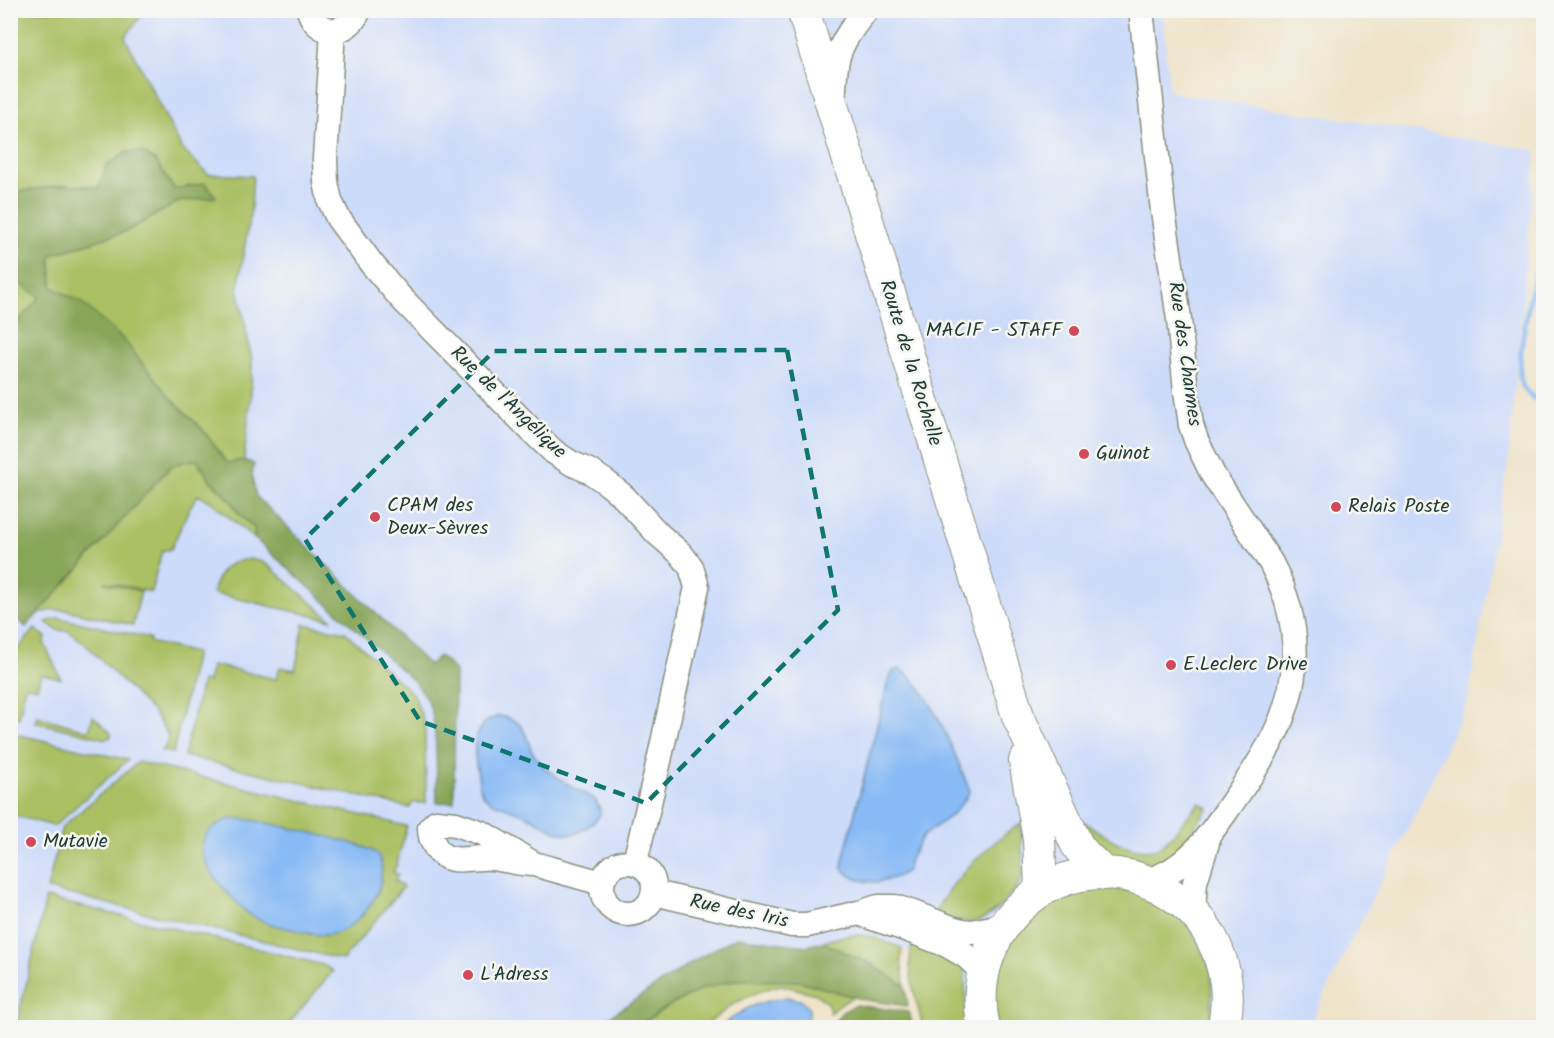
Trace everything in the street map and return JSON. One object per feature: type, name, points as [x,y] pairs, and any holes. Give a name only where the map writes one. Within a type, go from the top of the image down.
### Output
[{"type":"main road","name":"Route de la Rochelle","points":[[803,10],[1018,716],[1077,845],[1084,855],[1105,873]]},
{"type":"main road","name":"Route de la Rochelle","points":[[1018,716],[1039,839],[1041,891]]},
{"type":"main road","points":[[983,1027],[980,991],[982,972],[990,949],[1002,926],[1026,901],[1041,891],[1061,881],[1083,875],[1105,873],[1146,881],[1171,893],[1193,911],[1207,929],[1218,950],[1225,972],[1227,996],[1226,1019],[1223,1028]]},
{"type":"street","points":[[309,10],[311,18],[317,24],[324,29],[333,30],[349,25],[359,10]]},
{"type":"street","points":[[832,105],[837,57],[849,34],[866,10]]},
{"type":"street","name":"Rue des Charmes","points":[[1141,10],[1163,211],[1191,425],[1213,475],[1277,576],[1287,600],[1294,636],[1295,657],[1288,701],[1279,726],[1257,766],[1211,832],[1187,860],[1161,877],[1146,881]]},
{"type":"street","name":"Rue de l'Angélique","points":[[333,30],[326,182],[330,201],[346,231],[401,298],[534,433],[554,452],[591,472],[623,496],[691,567],[697,586],[635,862]]},
{"type":"street","name":"Rue des Charmes","points":[[1193,911],[1195,882],[1211,832]]},
{"type":"street","points":[[635,862],[648,870],[653,877],[654,893],[646,908],[630,914],[622,914],[608,905],[604,898],[602,883],[605,874],[618,863],[635,862]]},
{"type":"street","points":[[534,864],[602,883]]},
{"type":"street","name":"Rue des Iris","points":[[654,893],[792,925],[807,925],[878,907],[895,907],[954,929],[972,932],[1002,926]]},
{"type":"street","points":[[859,913],[947,945],[966,956],[982,972]]},
{"type":"highlighted area","points":[[787,350],[838,610],[646,803],[420,721],[305,539],[494,351]]},
{"type":"shaded area","points":[[146,11],[1163,11],[1169,92],[1536,150],[1508,465],[1468,700],[1430,784],[1308,1027],[969,1027],[966,1020],[964,964],[913,942],[910,951],[870,936],[844,936],[807,946],[736,937],[697,959],[594,1027],[11,1027],[10,614],[26,627],[203,430],[244,460],[252,360],[238,288],[251,209],[252,177],[208,174],[182,149],[125,37]],"holes":[[[888,682],[927,697],[970,790],[953,814],[923,836],[910,859],[842,868]],[[524,731],[532,753],[541,765],[593,799],[598,818],[580,833],[572,835],[557,831],[525,815],[488,801],[481,793],[474,760]]]},
{"type":"green space","points":[[11,11],[139,11],[142,15],[125,37],[182,149],[208,174],[253,176],[251,209],[238,288],[252,360],[244,460],[227,463],[203,430],[81,302],[52,287],[51,255],[124,232],[178,202],[216,197],[174,189],[156,161],[99,187],[63,185],[11,194]]},
{"type":"green space","points":[[127,152],[142,152],[156,161],[174,189],[205,183],[216,197],[178,202],[124,232],[51,255],[52,287],[81,302],[123,339],[170,397],[203,430],[227,463],[244,460],[254,464],[252,476],[256,496],[429,665],[439,656],[451,666],[455,672],[454,802],[437,803],[436,743],[433,720],[428,702],[415,682],[255,539],[254,528],[210,480],[197,460],[170,467],[26,627],[11,614],[11,330],[40,297],[17,281],[15,265],[11,265],[11,194],[63,185],[99,187],[106,166]]},
{"type":"green space","points":[[11,265],[15,265],[17,281],[40,297],[11,330]]},
{"type":"green space","points":[[197,460],[210,480],[254,528],[255,539],[210,501],[198,495],[171,549],[162,551],[151,592],[105,582],[141,591],[133,625],[66,610],[52,610],[37,615],[170,467]]},
{"type":"green space","points":[[251,559],[269,566],[332,620],[212,593],[225,568],[235,562]]},
{"type":"green space","points":[[59,618],[150,638],[149,642],[196,653],[173,753],[161,751],[166,746],[168,735],[153,712],[83,642],[68,631],[57,630],[46,622]]},
{"type":"green space","points":[[304,624],[345,632],[414,695],[425,731],[426,803],[412,803],[410,808],[184,756],[202,681],[208,682],[212,665],[276,679],[280,667],[295,670]]},
{"type":"green space","points":[[35,629],[46,637],[44,643],[61,679],[41,674],[37,688],[25,686],[19,718],[11,716],[11,657]]},
{"type":"green space","points":[[37,716],[89,731],[93,716],[111,733],[111,737],[106,739],[35,722]]},
{"type":"green space","points":[[11,733],[128,760],[54,826],[11,815]]},
{"type":"green space","points":[[138,762],[407,826],[393,871],[398,875],[395,880],[403,887],[343,960],[47,889],[62,827]],"holes":[[[286,827],[366,848],[382,867],[378,892],[362,916],[326,935],[310,934],[258,919],[249,914],[223,888],[204,858],[202,850]]]},
{"type":"green space","points":[[1199,803],[1208,808],[1192,832],[1179,848],[1156,862],[1135,861],[1106,854],[1092,842],[1081,820],[1098,832],[1131,848],[1152,849],[1166,842]]},
{"type":"green space","points":[[1021,823],[1023,874],[1016,888],[1004,903],[982,920],[975,922],[934,914],[951,887],[972,863]]},
{"type":"green space","points":[[1093,886],[1146,893],[1189,925],[1212,973],[1211,1027],[997,1028],[992,994],[1006,943],[1043,904]]},
{"type":"green space","points":[[46,898],[323,965],[333,971],[286,1027],[16,1027]]},
{"type":"green space","points":[[858,935],[870,936],[902,948],[901,961],[905,986],[871,964],[822,942]]},
{"type":"green space","points":[[736,937],[807,946],[822,942],[871,964],[905,986],[908,1006],[865,1000],[799,981],[735,980],[702,989],[667,1007],[636,1027],[594,1027],[697,959]]},
{"type":"green space","points":[[913,942],[965,964],[966,1020],[963,1027],[923,1027],[911,973]]},
{"type":"green space","points":[[735,980],[799,981],[854,997],[840,1004],[830,1013],[828,1004],[816,994],[781,985],[763,990],[735,1003],[703,1027],[636,1028],[667,1007],[702,989]]},
{"type":"green space","points":[[856,1005],[909,1012],[913,1027],[831,1027],[842,1012]]},
{"type":"water","points":[[899,669],[917,684],[933,709],[970,790],[953,814],[923,836],[910,859],[907,871],[888,880],[874,882],[852,877],[842,868],[888,682],[893,671]]},
{"type":"water","points":[[500,716],[518,723],[531,749],[546,769],[595,800],[600,813],[593,823],[575,833],[565,834],[485,798],[480,789],[476,766],[476,739],[483,724]]},
{"type":"water","points":[[244,819],[355,844],[377,854],[381,861],[381,875],[376,895],[370,905],[355,922],[336,933],[326,935],[274,925],[248,913],[211,872],[203,853],[206,835],[214,827],[226,820]]},
{"type":"water","points":[[787,997],[803,1001],[809,1009],[809,1020],[800,1027],[721,1027],[751,1007]]},
{"type":"waterway","points":[[1544,236],[1520,359],[1520,376],[1523,387],[1544,406]]},
{"type":"place","name":"MACIF - STAFF","points":[[1074,331]]},
{"type":"place","name":"Guinot","points":[[1084,454]]},
{"type":"place","name":"Relais Poste","points":[[1336,507]]},
{"type":"place","name":"CPAM des Deux-Sèvres","points":[[375,517]]},
{"type":"place","name":"E.Leclerc Drive","points":[[1171,665]]},
{"type":"place","name":"Mutavie","points":[[31,842]]},
{"type":"place","name":"L'Adress","points":[[468,975]]}]
